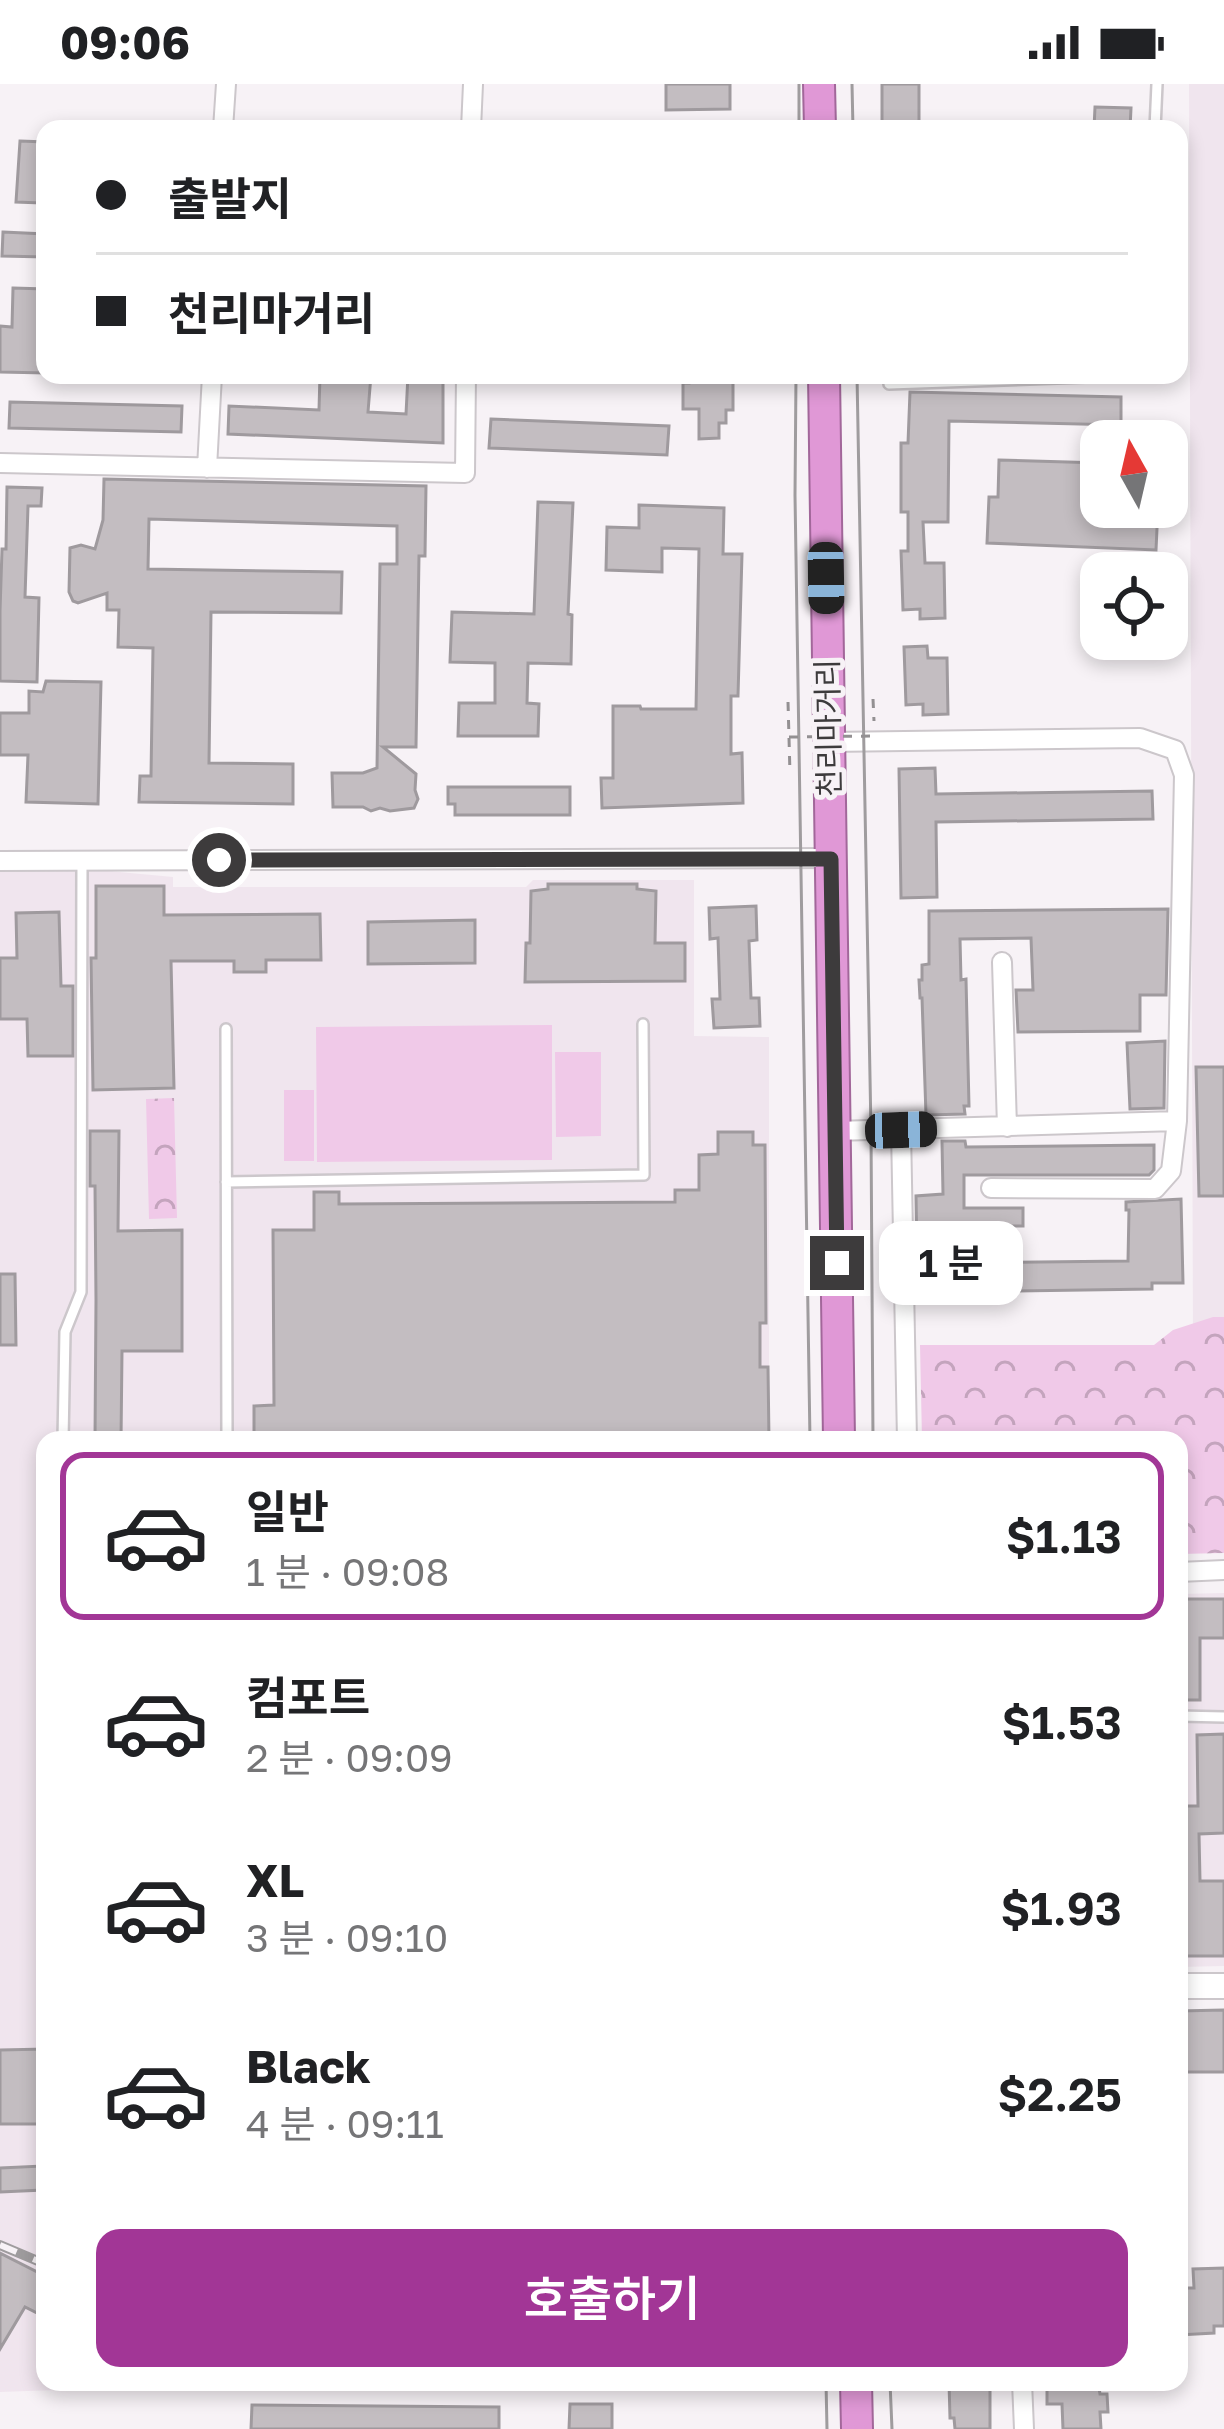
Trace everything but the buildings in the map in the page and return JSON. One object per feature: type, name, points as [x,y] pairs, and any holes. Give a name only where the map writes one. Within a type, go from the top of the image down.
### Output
[{"type":"highway","points":[[819,84],[820,120]]},
{"type":"highway","name":"천리마거리","points":[[824,384],[839,1431]]},
{"type":"highway","points":[[856,2391],[857,2429]]},
{"type":"street","points":[[224,120],[226,84]]},
{"type":"street","points":[[471,120],[473,84]]},
{"type":"street","points":[[207,468],[212,384]]},
{"type":"street","points":[[0,463],[464,473],[466,384]]},
{"type":"street","points":[[829,742],[1140,738],[1175,750],[1184,775],[1177,1121],[1171,1172],[1155,1189],[992,1188]]},
{"type":"street","points":[[0,860],[831,859]]},
{"type":"street","points":[[1002,962],[1007,1126]]},
{"type":"street","points":[[835,1131],[1177,1121]]},
{"type":"street","points":[[901,1130],[907,1431]]},
{"type":"street","points":[[1188,1572],[1224,1570]]},
{"type":"street","points":[[1188,1986],[1224,1986]]},
{"type":"street","points":[[1022,2391],[1024,2429]]},
{"type":"lane","points":[[1155,120],[1157,84]]},
{"type":"lane","points":[[63,1431],[64,1332],[81,1292],[82,861]]},
{"type":"lane","points":[[226,1182],[644,1175],[643,1024]]},
{"type":"lane","points":[[226,1029],[227,1431]]},
{"type":"lane","points":[[1188,1716],[1224,1717]]},
{"type":"path","points":[[789,737],[874,736],[874,699]]},
{"type":"path","points":[[788,702],[790,773]]},
{"type":"shaded area","points":[[1189,84],[1224,84],[1224,1332],[1193,1345]]},
{"type":"shaded area","points":[[0,866],[173,877],[173,887],[526,887],[533,880],[694,880],[694,1036],[769,1037],[769,1431],[36,1431],[36,2391],[0,2392]]},
{"type":"shaded area","points":[[1224,1593],[1224,1966],[1188,1967],[1188,1594]]},
{"type":"green space","points":[[552,1025],[552,1160],[317,1162],[316,1027]]},
{"type":"green space","points":[[555,1052],[601,1052],[601,1136],[556,1137]]},
{"type":"green space","points":[[284,1090],[314,1090],[314,1161],[284,1161]]},
{"type":"green space","points":[[174,1098],[177,1218],[149,1219],[146,1099]]},
{"type":"green space","points":[[1224,1317],[1224,1553],[1188,1554],[1188,1431],[922,1431],[920,1345],[1154,1345],[1173,1330]]},
{"type":"tram line","points":[[799,84],[799,120]]},
{"type":"tram line","points":[[852,84],[853,120]]},
{"type":"tram line","points":[[796,384],[810,1431]]},
{"type":"tram line","points":[[857,384],[873,1431]]},
{"type":"tram line","points":[[826,2391],[827,2429]]},
{"type":"tram line","points":[[890,2391],[892,2429]]},
{"type":"railway","points":[[0,2245],[36,2260]]},
{"type":"route","points":[[219,860],[831,859],[837,1263]]}]
